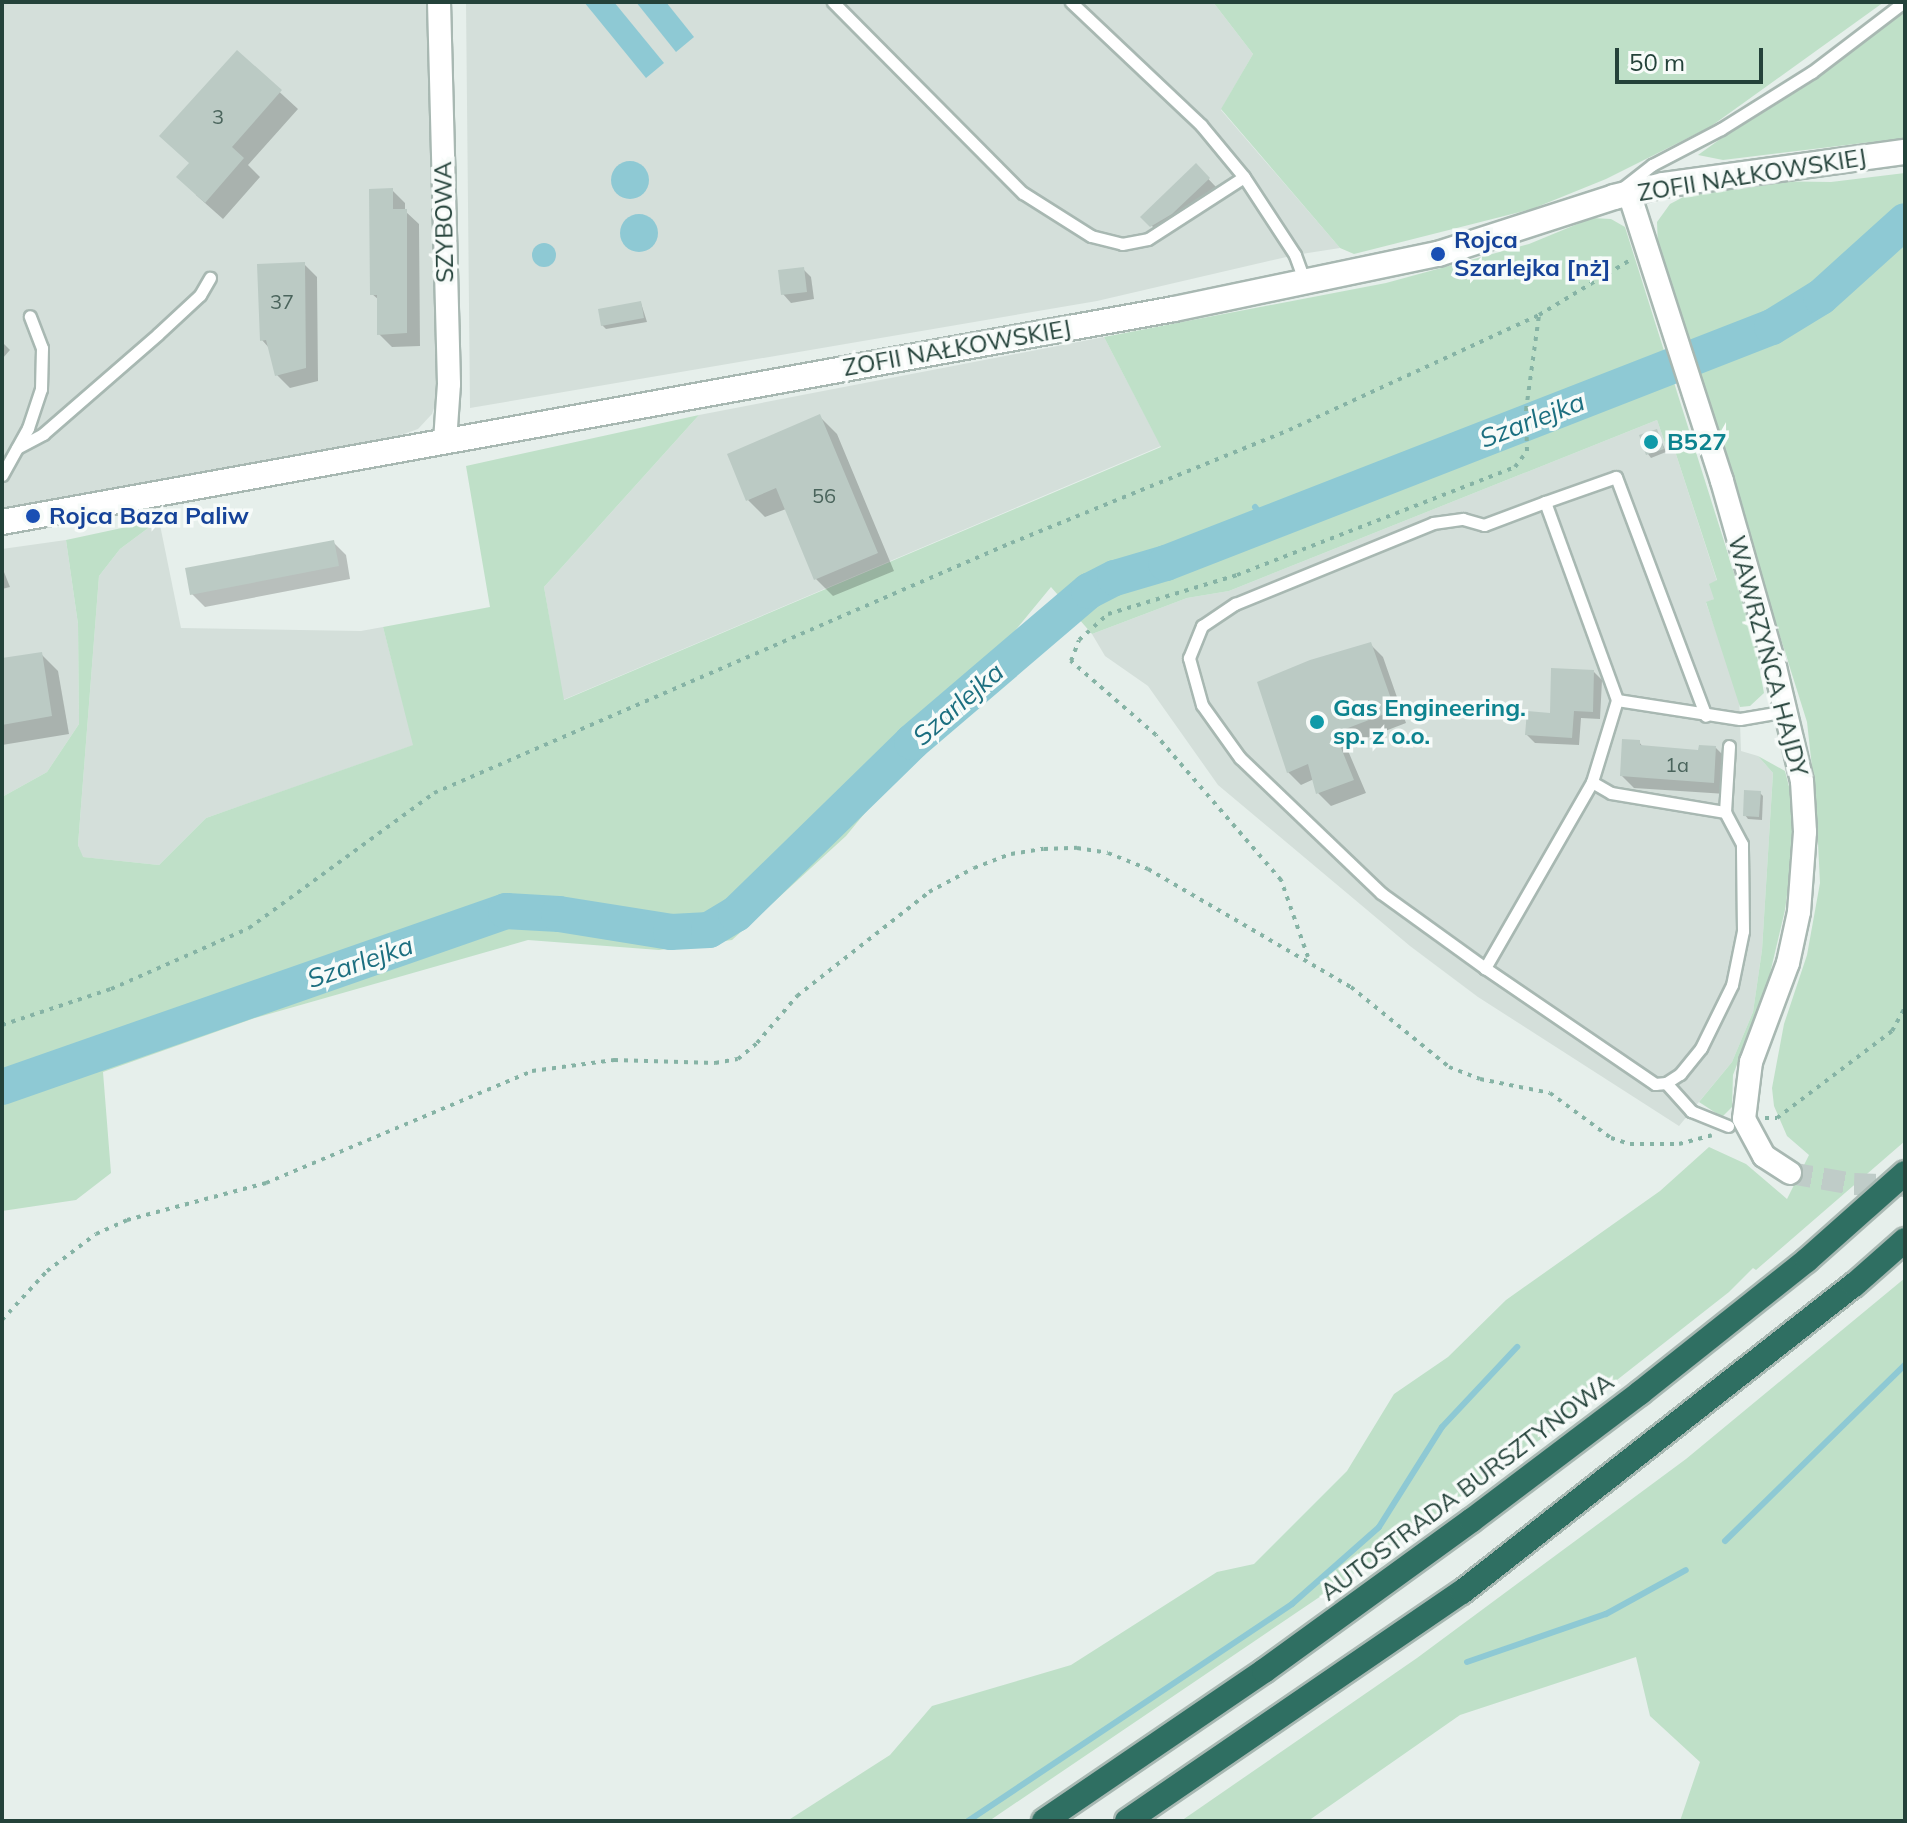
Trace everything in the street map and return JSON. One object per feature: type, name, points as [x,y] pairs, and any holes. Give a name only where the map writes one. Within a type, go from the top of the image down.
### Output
[{"type":"highway","name":"AUTOSTRADA BURSZTYNOWA","points":[[1044,1821],[1264,1671],[1484,1511],[1807,1260],[1905,1173]]},
{"type":"highway","points":[[1127,1821],[1462,1592],[1854,1285],[1905,1240]]},
{"type":"street","name":"SZYBOWA","points":[[439,2],[449,384],[445,441]]},
{"type":"street","name":"ZOFII NAŁKOWSKIEJ","points":[[2,522],[1305,283],[1438,254],[1622,195],[1708,177],[1901,152]]},
{"type":"street","points":[[1622,195],[1647,249]]},
{"type":"street","name":"WAWRZYŃCA HAJDY","points":[[1647,249],[1698,405],[1787,711],[1802,781],[1804,867],[1788,963],[1751,1062],[1736,1123]]},
{"type":"street","points":[[1736,1123],[1764,1156],[1790,1173]]},
{"type":"lane","points":[[833,2],[1023,193],[1091,236],[1122,244],[1148,239],[1244,177]]},
{"type":"lane","points":[[1071,2],[1201,125],[1244,177],[1295,255],[1305,283]]},
{"type":"lane","points":[[1622,195],[1643,171],[1721,129],[1812,72],[1904,2]]},
{"type":"lane","points":[[17,448],[43,434],[158,334],[200,295],[210,278]]},
{"type":"lane","points":[[2,475],[17,448],[41,389],[42,348],[30,316]]},
{"type":"lane","points":[[1706,716],[1616,477],[1484,525],[1463,519],[1433,523],[1235,604],[1202,626],[1189,658],[1202,705],[1240,758],[1381,893],[1655,1084],[1666,1083],[1680,1074],[1701,1048],[1732,985],[1743,931],[1742,844],[1725,812],[1729,746]]},
{"type":"lane","points":[[1485,968],[1592,782],[1617,700],[1545,502]]},
{"type":"lane","points":[[1617,700],[1740,719],[1787,711]]},
{"type":"lane","points":[[1592,782],[1611,793],[1725,812]]},
{"type":"lane","points":[[1666,1083],[1691,1111],[1736,1123]]},
{"type":"path","points":[[2,1025],[111,989],[249,928],[434,793],[1011,543],[1289,430],[1539,315],[1647,249]]},
{"type":"path","points":[[1308,960],[1281,880],[1156,735],[1071,661],[1079,640],[1108,614],[1237,575],[1515,467],[1527,451],[1526,410],[1539,315]]},
{"type":"path","points":[[2,1320],[47,1271],[96,1234],[127,1220],[266,1183],[532,1071],[614,1060],[715,1063],[738,1059],[817,979],[929,892],[974,868],[1011,854],[1077,848],[1108,853],[1148,869],[1351,987],[1449,1067],[1480,1079],[1550,1093],[1611,1138],[1630,1144],[1679,1144],[1709,1137],[1736,1123],[1777,1118],[1892,1031],[1905,1008]]},
{"type":"shaded area","points":[[2,2],[427,2],[438,397],[432,414],[418,429],[378,443],[2,511]]},
{"type":"shaded area","points":[[466,2],[1213,2],[1253,54],[1221,110],[1340,248],[1295,255],[1097,301],[470,408]]},
{"type":"shaded area","points":[[1104,337],[1161,446],[563,700],[544,587],[699,415]]},
{"type":"shaded area","points":[[1657,420],[1666,446],[1673,445],[1717,581],[1714,599],[1706,603],[1739,695],[1741,751],[1758,756],[1773,773],[1762,950],[1753,1012],[1732,1062],[1679,1126],[1478,997],[1410,946],[1218,785],[1148,686],[1105,656],[1092,634],[1187,598],[1229,591]]},
{"type":"shaded area","points":[[159,520],[181,628],[361,631],[383,627],[414,745],[206,818],[159,865],[82,857],[78,845],[99,576],[120,549]]},
{"type":"shaded area","points":[[66,540],[78,624],[79,724],[47,772],[2,797],[2,549]]},
{"type":"green space","points":[[1213,2],[1884,2],[1710,127],[1606,179],[1532,209],[1354,254],[1340,248],[1221,109],[1253,54]]},
{"type":"green space","points":[[1905,7],[1905,138],[1723,160],[1698,155]]},
{"type":"green space","points":[[1905,173],[1905,1141],[1756,1270],[1753,1268],[1729,1292],[1552,1431],[1358,1571],[989,1821],[787,1821],[890,1755],[932,1706],[1071,1665],[1217,1572],[1254,1564],[1347,1471],[1394,1394],[1448,1357],[1506,1300],[1660,1191],[1709,1147],[1746,1164],[1787,1199],[1809,1155],[1787,1136],[1774,1106],[1772,1088],[1784,1024],[1807,955],[1820,883],[1816,803],[1807,722],[1658,248],[1657,222],[1670,204],[1691,193],[1763,181],[1831,182]]},
{"type":"green space","points":[[1592,218],[1611,219],[1625,227],[1752,630],[1764,693],[1750,706],[1740,707],[1706,602],[1714,599],[1709,584],[1717,580],[1673,445],[1666,446],[1657,420],[1229,591],[1187,598],[1092,634],[1051,587],[846,836],[732,940],[659,950],[528,940],[255,1018],[103,1072],[111,1173],[76,1200],[2,1211],[2,797],[47,772],[79,724],[78,624],[66,540],[159,520],[120,549],[99,576],[78,845],[83,857],[159,865],[206,818],[413,745],[383,627],[490,607],[466,466],[699,415],[544,587],[564,700],[1161,447],[1104,337],[1386,283],[1529,244]]},
{"type":"green space","points":[[1758,756],[1785,771],[1793,802],[1793,850],[1785,910],[1768,982],[1733,1075],[1732,1107],[1722,1117],[1699,1102],[1732,1062],[1753,1012],[1762,950],[1773,773]]},
{"type":"green space","points":[[1905,1278],[1905,1821],[1680,1821],[1700,1762],[1650,1716],[1636,1657],[1460,1715],[1308,1821],[1181,1821],[1417,1658],[1686,1459]]},
{"type":"water","points":[[584,2],[614,2],[664,63],[646,78]]},
{"type":"water","points":[[636,2],[666,2],[694,37],[676,52]]},
{"type":"water","points":[[630,161],[643,167],[649,180],[643,193],[630,199],[617,193],[611,180],[617,167]]},
{"type":"water","points":[[639,214],[652,220],[658,233],[652,246],[639,252],[626,246],[620,233],[626,220]]},
{"type":"water","points":[[544,243],[553,246],[556,255],[553,264],[544,267],[535,264],[532,255],[535,246]]},
{"type":"building","points":[[237,50],[282,90],[232,147],[244,158],[205,203],[176,177],[189,163],[159,136]]},
{"type":"building","points":[[1196,163],[1210,178],[1172,214],[1150,227],[1140,217]]},
{"type":"building","points":[[393,188],[393,209],[407,209],[407,333],[377,335],[377,295],[370,295],[369,189]]},
{"type":"building","points":[[305,262],[306,368],[275,376],[266,340],[260,341],[257,264]]},
{"type":"building","points":[[804,267],[807,292],[781,295],[778,270]]},
{"type":"building","points":[[641,301],[644,318],[601,326],[598,309]]},
{"type":"building","points":[[820,414],[878,553],[814,580],[776,488],[746,501],[727,454]]},
{"type":"building","name":"B527","points":[[1657,429],[1664,449],[1646,455],[1639,435]]},
{"type":"building","points":[[334,540],[339,566],[190,595],[185,568]]},
{"type":"building","name":"Gas Engineering. sp. z o.o.","points":[[1371,642],[1395,710],[1335,733],[1354,780],[1316,794],[1308,764],[1287,773],[1257,682],[1310,660]]},
{"type":"building","points":[[42,652],[52,716],[2,725],[2,658]]},
{"type":"building","points":[[1551,668],[1594,670],[1593,712],[1574,711],[1572,738],[1525,735],[1527,711],[1550,713]]},
{"type":"building","points":[[1622,739],[1640,740],[1640,745],[1698,750],[1699,745],[1716,746],[1714,783],[1620,776]]},
{"type":"building","points":[[1744,790],[1761,791],[1759,817],[1743,816]]},
{"type":"waterway","name":"Szarlejka","points":[[2,1087],[506,911],[559,914],[671,932],[709,930],[736,914],[912,742],[1089,591],[1115,578],[1166,563],[1772,327],[1821,297],[1905,221]]},
{"type":"waterway","points":[[1255,507],[1268,523]]},
{"type":"waterway","points":[[968,1821],[1292,1604],[1379,1527],[1442,1427],[1517,1347]]},
{"type":"waterway","points":[[1725,1541],[1905,1365]]},
{"type":"waterway","points":[[1467,1662],[1606,1614],[1686,1570]]},
{"type":"tunnel","points":[[1790,1173],[1854,1184],[1904,1186]]},
{"type":"place","name":"Rojca Szarlejka [nż]","points":[[1438,254]]},
{"type":"place","name":"B527","points":[[1651,442]]},
{"type":"place","name":"Rojca Baza Paliw","points":[[33,516]]},
{"type":"place","name":"Gas Engineering. sp. z o.o.","points":[[1317,722]]}]
